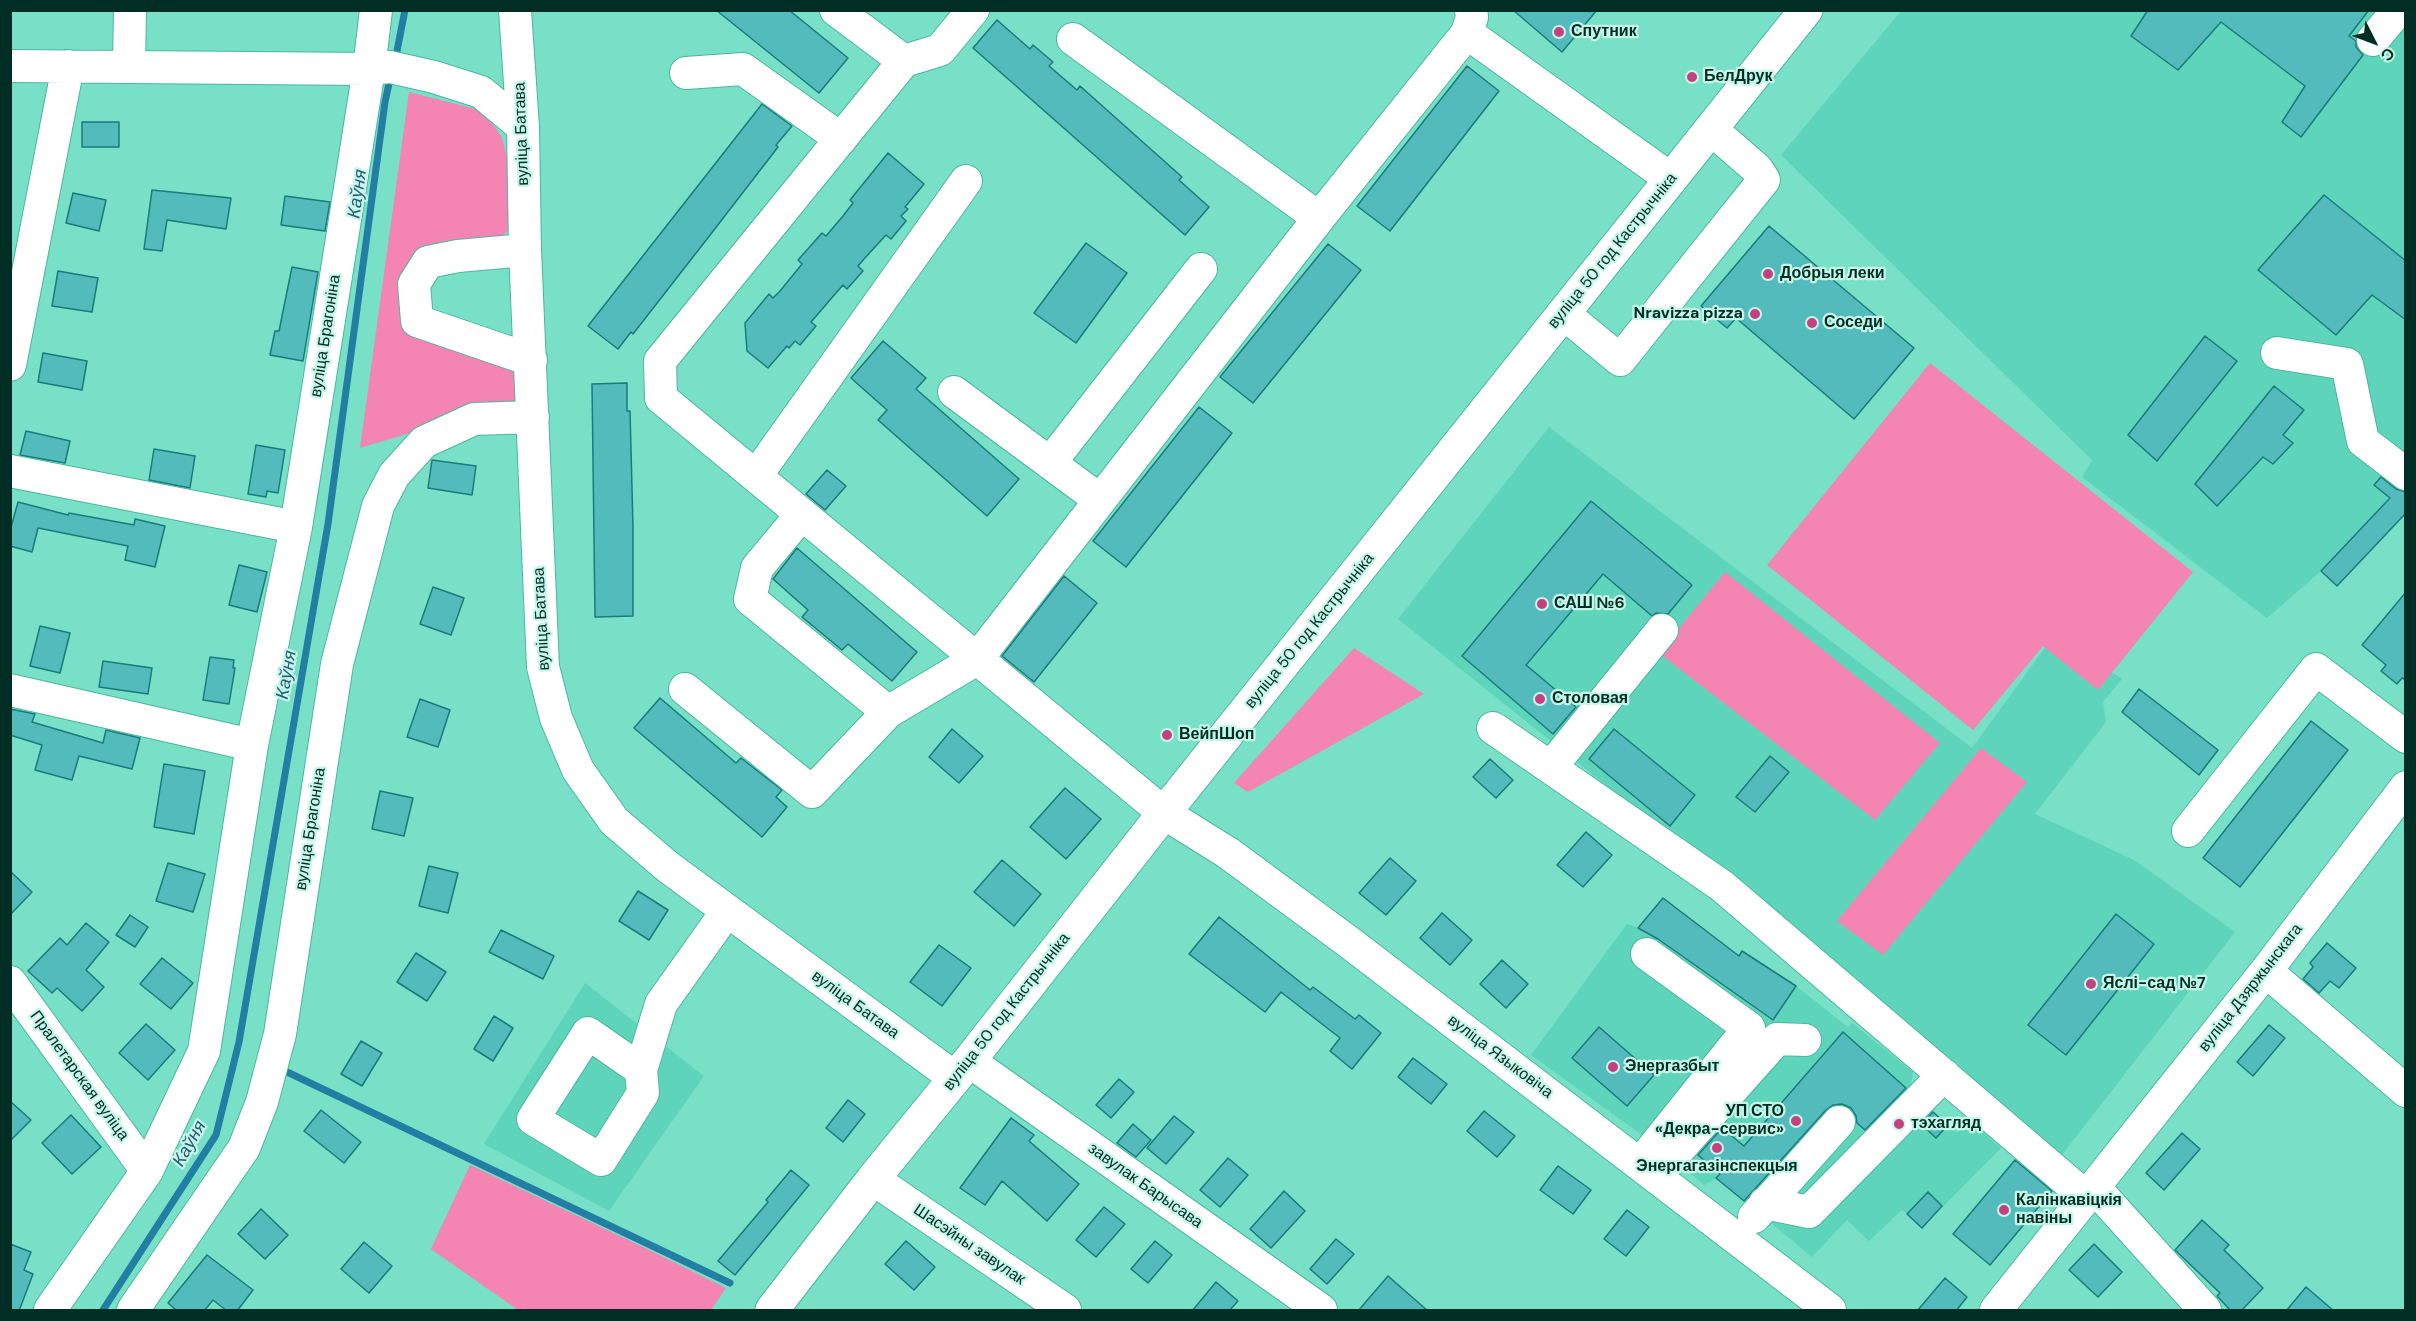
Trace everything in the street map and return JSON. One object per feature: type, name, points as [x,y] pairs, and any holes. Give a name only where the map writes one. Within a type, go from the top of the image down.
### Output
[{"type":"main road","name":"вуліца 50 год Кастрычніка","points":[[772,1311],[873,1179],[1806,10]]},
{"type":"street","points":[[129,66],[130,10]]},
{"type":"street","name":"вуліца Брагоніна","points":[[50,1311],[147,1171],[204,1051],[252,745],[296,527],[380,68],[376,10]]},
{"type":"street","name":"вуліца Батава","points":[[515,10],[523,127],[525,250],[543,667],[556,718],[578,770],[614,821],[668,867],[727,911],[962,1069]]},
{"type":"street","points":[[836,10],[904,61],[940,50],[973,10]]},
{"type":"street","points":[[2373,40],[2398,10]]},
{"type":"street","points":[[685,689],[812,792],[888,712],[977,659],[1469,22],[1671,179]]},
{"type":"street","points":[[1073,39],[1319,218]]},
{"type":"street","name":"вуліца Языковіча","points":[[904,61],[660,361],[661,398],[1164,813],[1228,854],[1294,902],[1830,1311]]},
{"type":"street","points":[[10,66],[380,68],[434,77],[481,92],[523,127]]},
{"type":"street","points":[[10,365],[68,66]]},
{"type":"street","points":[[686,73],[743,69],[841,139]]},
{"type":"street","points":[[1563,313],[1620,360],[1764,180],[1757,169],[1711,129]]},
{"type":"street","points":[[756,476],[966,181]]},
{"type":"street","points":[[525,250],[458,256],[428,262],[414,284],[417,321],[531,360]]},
{"type":"street","points":[[1050,463],[1200,269]]},
{"type":"street","points":[[2277,353],[2347,364],[2363,441],[2406,474]]},
{"type":"street","points":[[954,392],[1100,501]]},
{"type":"street","name":"вуліца Брагоніна","points":[[132,1311],[244,1148],[262,1102],[280,1034],[337,664],[378,506],[394,475],[424,442],[474,419],[533,417]]},
{"type":"street","points":[[10,471],[296,527]]},
{"type":"street","points":[[802,514],[757,568],[750,599],[888,712]]},
{"type":"street","points":[[1551,767],[1662,630]]},
{"type":"street","points":[[2188,831],[2316,669],[2406,737]]},
{"type":"street","points":[[10,690],[252,745]]},
{"type":"street","points":[[1493,728],[1722,886],[1944,1076],[2090,1192],[2205,1311]]},
{"type":"street","name":"вуліца Дзяржынскага","points":[[1996,1311],[2266,971],[2406,787]]},
{"type":"street","points":[[641,1070],[661,1004],[727,911]]},
{"type":"street","points":[[1647,954],[1749,1028],[1648,1170]]},
{"type":"street","points":[[2266,971],[2406,1091]]},
{"type":"street","name":"Пралетарская вуліца","points":[[10,982],[147,1171]]},
{"type":"street","points":[[1648,1170],[1777,1039],[1805,1040]]},
{"type":"street","name":"завулак Барысава","points":[[962,1069],[1321,1311]]},
{"type":"street","points":[[1765,1203],[1809,1212],[1944,1076]]},
{"type":"street","points":[[1738,1239],[1765,1203],[1839,1122]]},
{"type":"street","name":"Шасэйны завулак","points":[[873,1179],[1065,1311]]},
{"type":"shaded area","points":[[1901,11],[2405,11],[2405,514],[2393,526],[2376,512],[2321,571],[2267,618],[2082,477],[2092,460],[1781,155]]},
{"type":"shaded area","points":[[409,92],[483,111],[502,137],[507,159],[511,227],[501,238],[413,263],[411,325],[515,369],[516,401],[360,448]]},
{"type":"shaded area","points":[[1930,363],[2193,572],[2098,690],[2043,646],[1973,730],[1767,565]]},
{"type":"shaded area","points":[[1549,427],[1972,748],[2055,634],[2122,679],[2103,702],[2106,722],[2035,814],[2134,860],[2235,932],[2058,1160],[1881,1005],[1398,619]]},
{"type":"shaded area","points":[[1725,572],[1940,743],[1875,820],[1659,653]]},
{"type":"shaded area","points":[[1354,648],[1424,694],[1248,792],[1234,783]]},
{"type":"shaded area","points":[[1981,748],[2027,782],[1883,955],[1837,921]]},
{"type":"shaded area","points":[[1663,898],[1739,956],[1742,951],[1796,986],[1848,1027],[1852,1023],[1913,1072],[1910,1092],[1957,1132],[1973,1123],[2001,1148],[1922,1228],[1902,1210],[1869,1241],[1847,1220],[1812,1257],[1717,1178],[1704,1185],[1664,1151],[1531,1055],[1627,924],[1639,928]]},
{"type":"shaded area","points":[[585,983],[704,1076],[609,1211],[484,1144]]},
{"type":"shaded area","points":[[470,1165],[726,1288],[711,1310],[518,1310],[431,1249]]},
{"type":"building","points":[[716,10],[789,10],[848,58],[819,93]]},
{"type":"building","name":"Спутник","points":[[1513,10],[1597,10],[1562,52]]},
{"type":"building","points":[[2148,10],[2369,10],[2349,36],[2356,41],[2356,47],[2363,55],[2301,137],[2282,122],[2305,86],[2221,22],[2178,70],[2131,36]]},
{"type":"building","points":[[997,20],[1030,49],[1033,45],[1053,62],[1049,66],[1077,90],[1080,86],[1182,177],[1179,180],[1209,207],[1185,235],[973,48]]},
{"type":"building","points":[[1467,66],[1499,91],[1390,231],[1357,206]]},
{"type":"building","points":[[762,104],[792,126],[633,334],[631,332],[618,349],[588,326]]},
{"type":"building","points":[[82,122],[119,122],[119,147],[82,147]]},
{"type":"building","points":[[888,153],[924,184],[905,207],[908,209],[901,216],[906,221],[891,239],[886,235],[858,266],[863,271],[847,289],[843,285],[811,322],[816,326],[800,345],[795,341],[789,348],[787,346],[768,368],[747,351],[745,323],[769,294],[773,298],[780,291],[802,264],[798,260],[822,233],[826,236],[843,216],[853,203],[850,200]]},
{"type":"building","points":[[152,190],[231,198],[226,229],[167,220],[162,251],[144,249]]},
{"type":"building","points":[[73,193],[106,200],[99,231],[66,223]]},
{"type":"building","points":[[2324,195],[2406,261],[2406,320],[2372,295],[2336,335],[2258,270]]},
{"type":"building","points":[[285,196],[330,202],[325,231],[281,225]]},
{"type":"building","name":"Соседи","points":[[1769,226],[1914,348],[1854,419],[1736,318],[1727,328],[1701,306]]},
{"type":"building","points":[[1086,243],[1127,273],[1076,343],[1034,313]]},
{"type":"building","points":[[1328,244],[1361,270],[1253,403],[1220,377]]},
{"type":"building","points":[[292,267],[318,272],[303,361],[270,355],[275,331],[279,331]]},
{"type":"building","points":[[58,271],[98,278],[92,312],[52,306]]},
{"type":"building","points":[[2205,336],[2237,361],[2157,461],[2128,435]]},
{"type":"building","points":[[883,341],[926,378],[916,389],[1019,479],[987,516],[878,420],[887,410],[851,378]]},
{"type":"building","points":[[43,353],[87,361],[82,390],[38,382]]},
{"type":"building","points":[[627,383],[627,411],[630,411],[633,527],[633,616],[595,617],[592,384]]},
{"type":"building","points":[[2274,386],[2304,410],[2283,435],[2293,443],[2273,464],[2263,457],[2217,506],[2195,484]]},
{"type":"building","points":[[1199,407],[1232,433],[1126,567],[1093,541]]},
{"type":"building","points":[[26,431],[70,441],[65,463],[20,455]]},
{"type":"building","points":[[256,445],[285,450],[278,493],[267,491],[266,497],[248,494]]},
{"type":"building","points":[[154,449],[195,456],[190,488],[149,480]]},
{"type":"building","points":[[432,460],[476,466],[472,495],[428,488]]},
{"type":"building","points":[[827,470],[846,486],[825,510],[806,494]]},
{"type":"building","points":[[2381,477],[2396,489],[2406,492],[2406,513],[2337,586],[2321,571],[2390,498],[2374,485]]},
{"type":"building","name":"САШ №6","points":[[1591,501],[1692,585],[1668,614],[1656,613],[1652,616],[1603,574],[1526,665],[1576,707],[1553,734],[1462,656]]},
{"type":"building","points":[[18,502],[68,515],[69,513],[134,525],[135,519],[165,526],[155,567],[125,560],[128,546],[38,528],[32,552],[10,546],[10,531]]},
{"type":"building","points":[[797,548],[917,652],[892,681],[848,644],[842,650],[802,617],[808,610],[773,579]]},
{"type":"building","points":[[239,565],[267,572],[257,612],[229,605]]},
{"type":"building","points":[[1064,576],[1097,603],[1034,682],[1002,656]]},
{"type":"building","points":[[433,587],[464,598],[451,635],[420,624]]},
{"type":"building","points":[[2406,592],[2406,680],[2402,678],[2397,684],[2381,671],[2386,665],[2362,645]]},
{"type":"building","points":[[40,626],[70,633],[60,673],[30,666]]},
{"type":"building","points":[[210,657],[234,660],[233,668],[235,668],[229,704],[203,700]]},
{"type":"building","points":[[103,661],[152,668],[148,694],[99,687]]},
{"type":"building","points":[[2139,689],[2218,750],[2199,775],[2122,712]]},
{"type":"building","points":[[660,698],[736,763],[741,758],[782,790],[776,797],[787,807],[762,837],[634,728]]},
{"type":"building","points":[[420,699],[450,710],[438,747],[407,737]]},
{"type":"building","points":[[10,709],[35,714],[32,722],[103,743],[106,730],[140,738],[132,769],[79,756],[72,780],[35,770],[42,745],[10,735]]},
{"type":"building","points":[[2311,721],[2348,750],[2240,887],[2203,858]]},
{"type":"building","points":[[952,729],[983,756],[959,783],[929,757]]},
{"type":"building","points":[[1614,729],[1695,795],[1670,826],[1589,759]]},
{"type":"building","points":[[1770,756],[1789,772],[1755,812],[1736,797]]},
{"type":"building","points":[[1490,759],[1513,780],[1496,798],[1473,777]]},
{"type":"building","points":[[164,764],[205,771],[194,834],[154,827]]},
{"type":"building","points":[[1065,788],[1101,819],[1066,859],[1030,827]]},
{"type":"building","points":[[380,791],[413,798],[404,836],[372,829]]},
{"type":"building","points":[[1586,832],[1612,855],[1583,887],[1557,865]]},
{"type":"building","points":[[1390,858],[1416,881],[1386,915],[1359,893]]},
{"type":"building","points":[[1002,860],[1041,894],[1014,926],[974,892]]},
{"type":"building","points":[[168,863],[205,874],[193,912],[156,901]]},
{"type":"building","points":[[429,866],[458,873],[448,913],[419,906]]},
{"type":"building","points":[[10,871],[32,892],[10,915]]},
{"type":"building","points":[[638,891],[668,910],[649,940],[619,921]]},
{"type":"building","points":[[1663,898],[1739,956],[1742,951],[1796,986],[1773,1020],[1658,939],[1638,928]]},
{"type":"building","points":[[1442,913],[1472,940],[1450,965],[1420,938]]},
{"type":"building","name":"Яслі-сад №7","points":[[2116,914],[2154,944],[2066,1055],[2028,1025]]},
{"type":"building","points":[[130,915],[148,927],[135,947],[116,935]]},
{"type":"building","points":[[1219,917],[1310,990],[1313,987],[1355,1019],[1359,1015],[1381,1033],[1352,1069],[1330,1051],[1340,1038],[1281,992],[1265,1012],[1189,954]]},
{"type":"building","points":[[86,923],[109,942],[86,970],[104,987],[82,1011],[57,988],[52,993],[28,971],[60,938],[67,945]]},
{"type":"building","points":[[501,930],[554,956],[543,979],[489,952]]},
{"type":"building","points":[[2327,943],[2356,968],[2339,988],[2330,981],[2319,993],[2303,979],[2313,967],[2310,963]]},
{"type":"building","points":[[939,945],[971,968],[942,1006],[910,982]]},
{"type":"building","points":[[416,953],[446,972],[427,1001],[397,982]]},
{"type":"building","points":[[162,958],[193,983],[171,1009],[140,984]]},
{"type":"building","points":[[1502,960],[1528,984],[1506,1008],[1480,984]]},
{"type":"building","points":[[494,1016],[513,1028],[493,1061],[474,1049]]},
{"type":"building","points":[[146,1024],[175,1050],[148,1080],[119,1053]]},
{"type":"building","points":[[2269,1025],[2285,1038],[2253,1076],[2237,1062]]},
{"type":"building","name":"Энергазбыт","points":[[1599,1027],[1654,1075],[1627,1106],[1572,1058]]},
{"type":"building","name":"УП СТО «Декра-сервис»","points":[[1843,1032],[1906,1088],[1865,1130],[1857,1123],[1851,1108],[1842,1104],[1833,1105],[1744,1201],[1716,1178],[1720,1174],[1698,1155],[1722,1128],[1744,1146]]},
{"type":"building","points":[[361,1041],[382,1053],[362,1086],[341,1074]]},
{"type":"building","points":[[1413,1058],[1447,1084],[1431,1104],[1398,1077]]},
{"type":"building","points":[[1119,1079],[1134,1092],[1111,1118],[1096,1105]]},
{"type":"building","points":[[848,1100],[865,1114],[843,1142],[826,1128]]},
{"type":"building","points":[[10,1101],[31,1120],[10,1141]]},
{"type":"building","points":[[321,1110],[361,1142],[344,1163],[304,1131]]},
{"type":"building","points":[[1484,1111],[1515,1136],[1497,1157],[1467,1131]]},
{"type":"building","points":[[1933,1112],[1948,1125],[1936,1138],[1921,1124]]},
{"type":"building","points":[[71,1115],[101,1147],[72,1174],[42,1143]]},
{"type":"building","points":[[1174,1116],[1194,1132],[1166,1164],[1147,1148]]},
{"type":"building","points":[[1011,1118],[1034,1135],[1029,1141],[1079,1184],[1047,1221],[1002,1181],[985,1205],[960,1188]]},
{"type":"building","points":[[1133,1124],[1151,1140],[1136,1157],[1117,1143]]},
{"type":"building","points":[[2182,1133],[2200,1149],[2164,1190],[2146,1173]]},
{"type":"building","points":[[1228,1158],[1248,1175],[1220,1207],[1200,1190]]},
{"type":"building","name":"Калінкавіцкія навіны","points":[[2015,1160],[2052,1191],[1990,1265],[1953,1234]]},
{"type":"building","points":[[1558,1166],[1591,1190],[1573,1214],[1540,1190]]},
{"type":"building","points":[[791,1170],[809,1185],[735,1275],[718,1261],[768,1202],[766,1200]]},
{"type":"building","points":[[1284,1191],[1305,1211],[1271,1248],[1250,1229]]},
{"type":"building","points":[[1928,1192],[1942,1206],[1922,1228],[1907,1214]]},
{"type":"building","points":[[1104,1207],[1125,1224],[1096,1257],[1076,1240]]},
{"type":"building","points":[[261,1209],[288,1235],[265,1259],[238,1234]]},
{"type":"building","points":[[1627,1210],[1649,1227],[1626,1256],[1604,1239]]},
{"type":"building","points":[[2202,1220],[2229,1245],[2224,1250],[2263,1288],[2241,1311],[2231,1311],[2217,1296],[2220,1293],[2175,1250]]},
{"type":"building","points":[[1336,1239],[1354,1254],[1327,1284],[1310,1269]]},
{"type":"building","points":[[906,1241],[935,1267],[914,1290],[885,1264]]},
{"type":"building","points":[[1155,1241],[1172,1255],[1148,1283],[1131,1269]]},
{"type":"building","points":[[364,1242],[392,1266],[369,1293],[341,1269]]},
{"type":"building","points":[[10,1244],[31,1252],[24,1270],[33,1274],[19,1311],[10,1311]]},
{"type":"building","points":[[2094,1244],[2122,1272],[2098,1297],[2069,1270]]},
{"type":"building","points":[[207,1255],[253,1290],[237,1311],[227,1311],[213,1300],[204,1311],[177,1311],[168,1303]]},
{"type":"building","points":[[1388,1276],[1428,1311],[1358,1311]]},
{"type":"building","points":[[1945,1278],[1967,1297],[1956,1311],[1917,1311]]},
{"type":"building","points":[[1216,1282],[1238,1301],[1229,1311],[1192,1311]]},
{"type":"building","points":[[2306,1287],[2334,1311],[2286,1311]]},
{"type":"waterway","name":"Каўня","points":[[395,61],[405,10]]},
{"type":"waterway","name":"Каўня","points":[[103,1310],[216,1135],[239,1042],[328,524],[385,102],[391,74]]},
{"type":"waterway","points":[[285,1071],[730,1283]]},
{"type":"place","name":"Спутник","points":[[1559,32]]},
{"type":"place","name":"БелДрук","points":[[1692,77]]},
{"type":"place","name":"Добрыя леки","points":[[1768,274]]},
{"type":"place","name":"Nravizza pizza","points":[[1755,314]]},
{"type":"place","name":"Соседи","points":[[1812,323]]},
{"type":"place","name":"САШ №6","points":[[1542,604]]},
{"type":"place","name":"Столовая","points":[[1540,699]]},
{"type":"place","name":"ВейпШоп","points":[[1167,735]]},
{"type":"place","name":"Яслі-сад №7","points":[[2091,984]]},
{"type":"place","name":"Энергазбыт","points":[[1613,1067]]},
{"type":"place","name":"УП СТО «Декра-сервис»","points":[[1796,1121]]},
{"type":"place","name":"тэхагляд","points":[[1899,1124]]},
{"type":"place","name":"Энергагазінспекцыя","points":[[1717,1148]]},
{"type":"place","name":"Калінкавіцкія навіны","points":[[2004,1210]]}]
